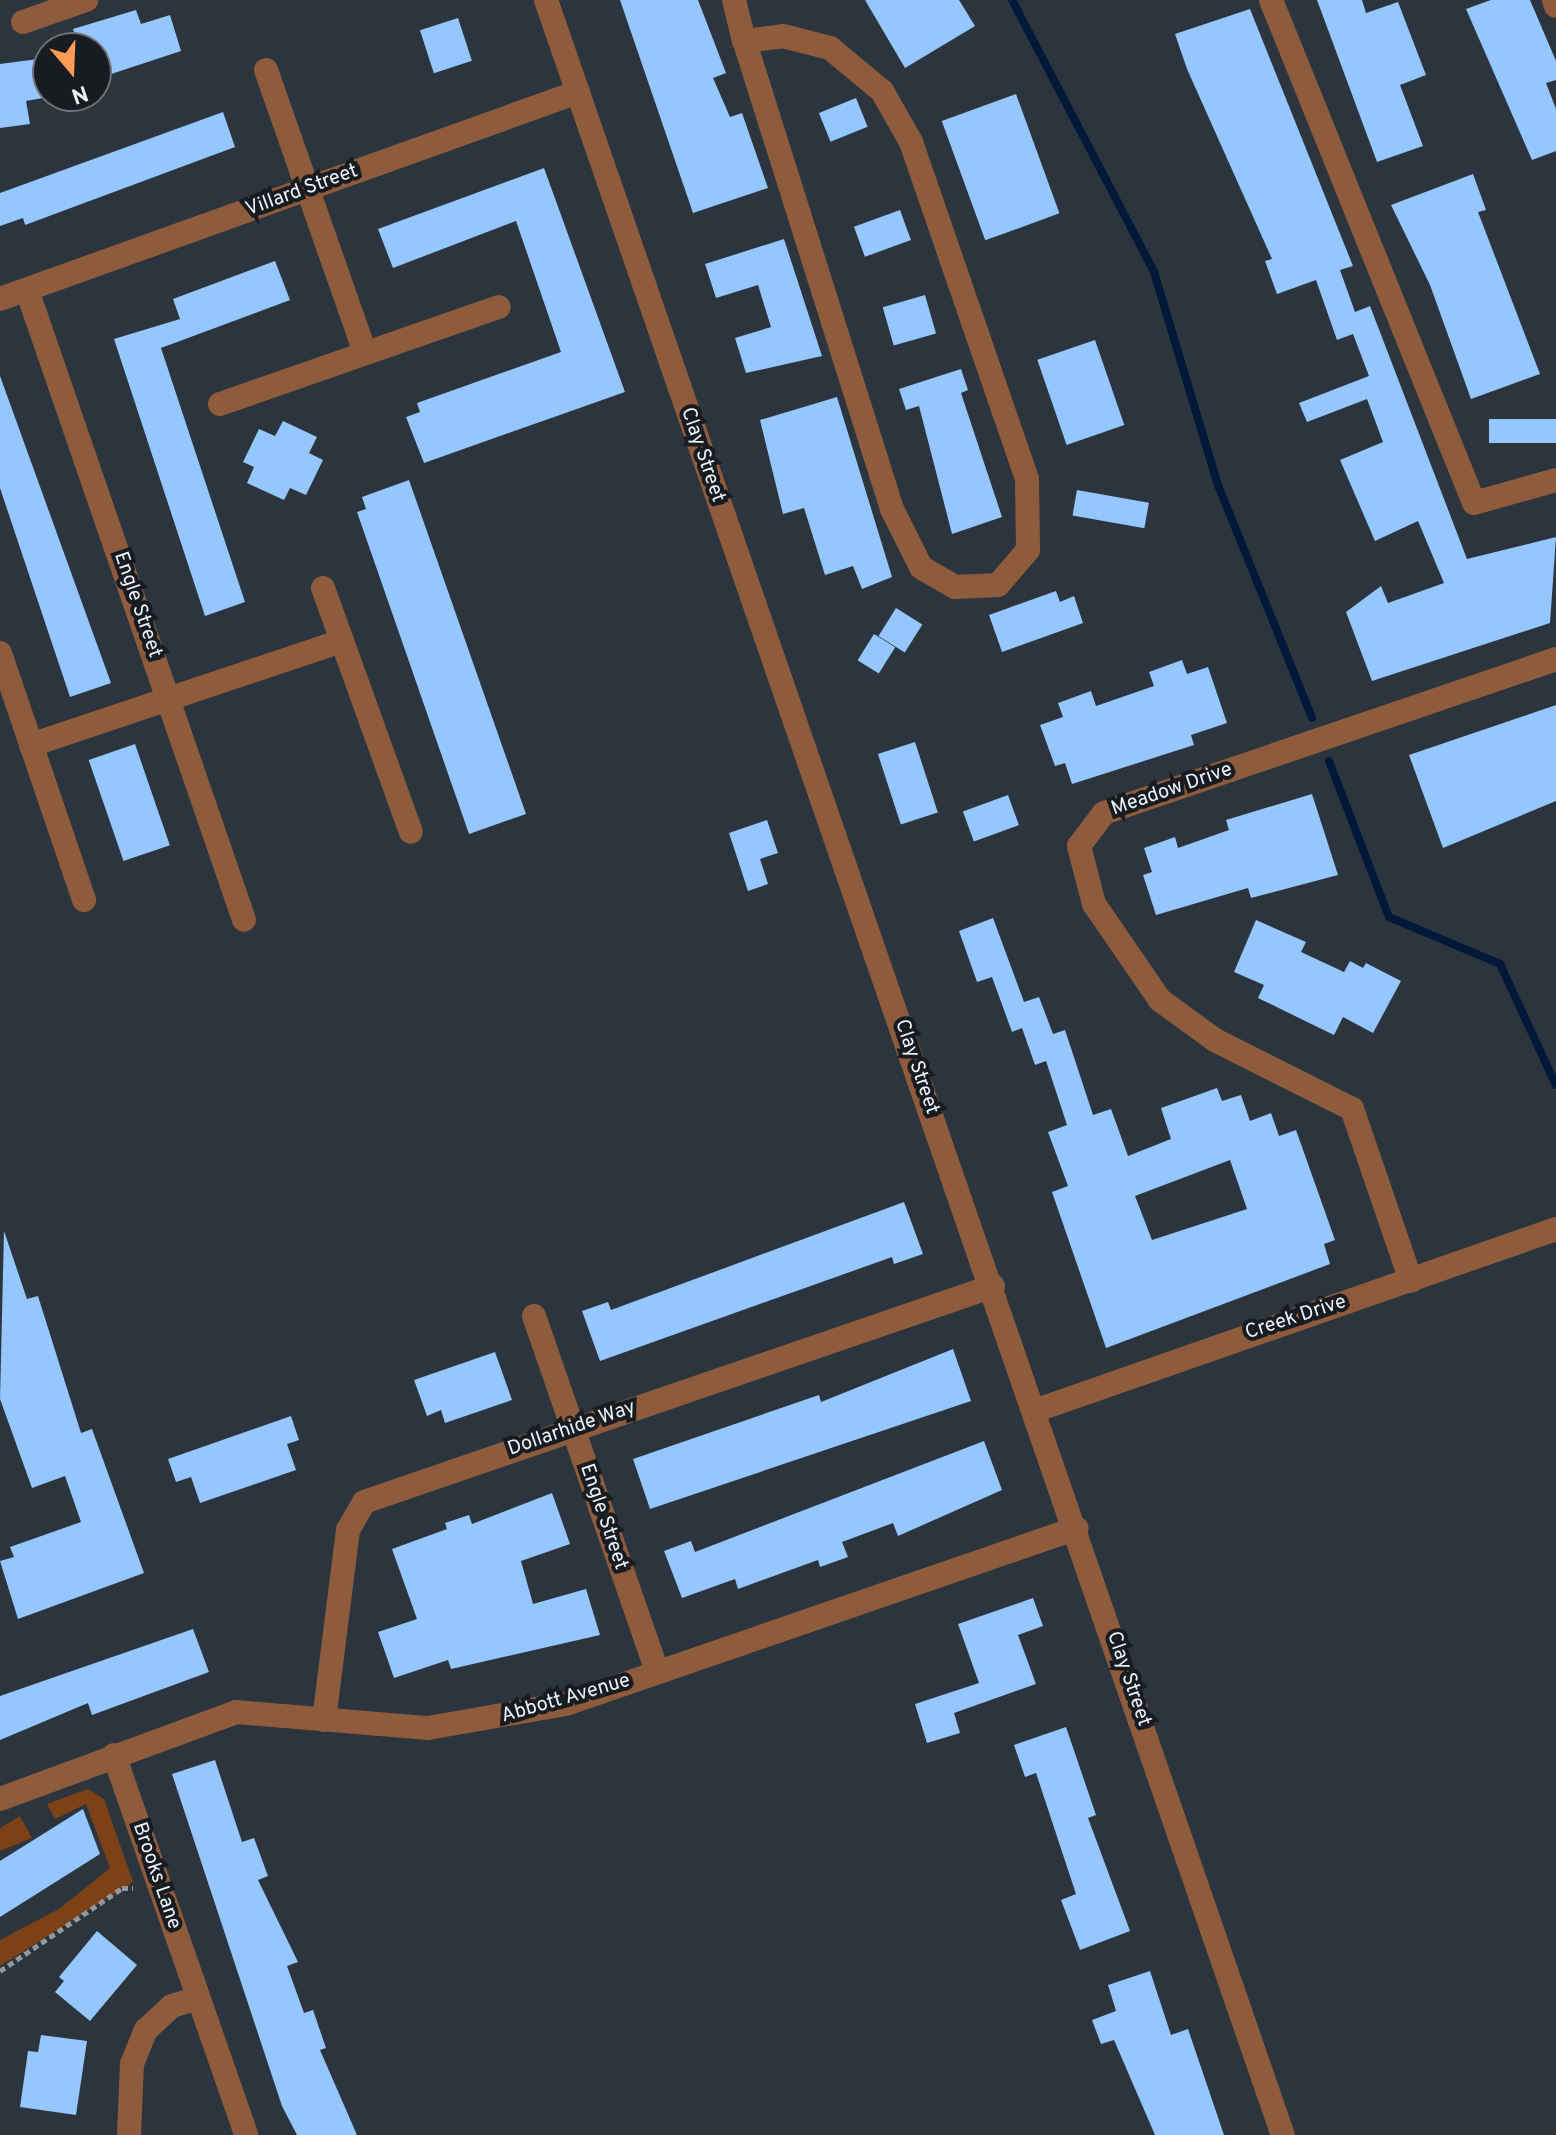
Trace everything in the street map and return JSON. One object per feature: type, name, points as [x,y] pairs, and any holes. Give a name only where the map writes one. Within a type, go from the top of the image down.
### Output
[{"type":"street","points":[[23,22],[86,0]]},
{"type":"street","name":"Clay Street","points":[[546,0],[1037,1410],[1283,2135]]},
{"type":"street","points":[[734,0],[744,41],[892,509],[921,567],[955,587],[998,585],[1028,550],[1027,479],[911,142],[882,91],[830,48],[783,36],[744,41]]},
{"type":"street","points":[[1271,0],[1474,503],[1556,480]]},
{"type":"street","points":[[1554,0],[1556,6]]},
{"type":"street","points":[[266,70],[365,353]]},
{"type":"street","name":"Villard Street","points":[[0,299],[578,92]]},
{"type":"street","name":"Engle Street","points":[[27,290],[244,920]]},
{"type":"street","points":[[220,404],[499,307]]},
{"type":"street","points":[[323,588],[411,832]]},
{"type":"street","points":[[31,745],[342,641]]},
{"type":"street","points":[[0,653],[84,900]]},
{"type":"street","name":"Meadow Drive","points":[[1411,1281],[1352,1109],[1215,1040],[1160,1000],[1094,904],[1079,846],[1104,813],[1556,659]]},
{"type":"street","name":"Creek Drive","points":[[1037,1410],[1556,1229]]},
{"type":"street","name":"Dollarhide Way","points":[[324,1720],[353,1515],[377,1495],[993,1286]]},
{"type":"street","name":"Engle Street","points":[[534,1316],[657,1672]]},
{"type":"street","name":"Abbott Avenue","points":[[0,1799],[236,1712],[414,1728],[499,1720],[657,1672],[1077,1528]]},
{"type":"street","name":"Brooks Lane","points":[[114,1755],[246,2135]]},
{"type":"street","points":[[129,2135],[132,2064],[146,2030],[172,2006],[198,1998]]},
{"type":"path","points":[[0,1971],[122,1888],[133,1888]]},
{"type":"shaded area","points":[[88,1789],[104,1799],[133,1882],[0,1966],[0,1940],[59,1909],[110,1868],[86,1804],[55,1819],[47,1804]]},
{"type":"shaded area","points":[[20,1816],[32,1838],[0,1851],[0,1828]]},
{"type":"building","points":[[620,0],[698,0],[726,73],[713,78],[730,117],[742,113],[768,188],[693,213]]},
{"type":"building","points":[[865,0],[959,0],[975,26],[905,68]]},
{"type":"building","points":[[1317,0],[1362,0],[1366,13],[1398,2],[1426,75],[1400,85],[1423,146],[1377,162]]},
{"type":"building","points":[[1491,0],[1530,0],[1556,61],[1556,80],[1546,83],[1556,109],[1556,151],[1532,160],[1466,9]]},
{"type":"building","points":[[1250,9],[1353,266],[1340,270],[1355,312],[1370,306],[1467,559],[1556,537],[1550,623],[1372,681],[1346,612],[1381,586],[1388,603],[1444,583],[1418,521],[1375,541],[1340,460],[1383,442],[1367,399],[1307,422],[1299,403],[1369,376],[1353,334],[1337,340],[1316,280],[1277,294],[1265,261],[1272,259],[1187,69],[1175,34]]},
{"type":"building","points":[[136,10],[141,24],[170,15],[181,51],[112,74],[112,32],[74,32],[73,29]]},
{"type":"building","points":[[458,18],[472,61],[434,73],[420,30]]},
{"type":"building","points":[[32,60],[32,100],[26,101],[30,124],[0,128],[0,64]]},
{"type":"building","points":[[1016,94],[1059,213],[985,240],[942,121]]},
{"type":"building","points":[[856,98],[868,127],[831,142],[819,113]]},
{"type":"building","points":[[223,112],[235,147],[25,225],[23,218],[0,226],[0,193]]},
{"type":"building","points":[[544,168],[625,392],[424,463],[406,417],[420,412],[417,403],[561,352],[516,221],[393,268],[378,229]]},
{"type":"building","points":[[1473,174],[1486,210],[1478,212],[1540,374],[1471,399],[1430,285],[1391,205]]},
{"type":"building","points":[[900,210],[911,240],[865,257],[854,227]]},
{"type":"building","points":[[784,239],[822,356],[746,373],[735,338],[771,327],[758,285],[716,298],[705,264]]},
{"type":"building","points":[[275,261],[290,300],[161,348],[245,602],[205,616],[114,339],[180,319],[173,299]]},
{"type":"building","points":[[925,295],[936,333],[894,346],[883,307]]},
{"type":"building","points":[[1095,340],[1124,425],[1067,445],[1037,360]]},
{"type":"building","points":[[961,369],[968,390],[961,393],[1002,517],[952,534],[919,406],[906,410],[899,389]]},
{"type":"building","points":[[0,376],[111,683],[70,697],[0,488]]},
{"type":"building","points":[[837,397],[892,577],[862,589],[853,566],[825,575],[804,508],[783,514],[760,420]]},
{"type":"building","points":[[1489,419],[1556,419],[1556,443],[1489,443]]},
{"type":"building","points":[[283,421],[317,437],[309,453],[323,460],[306,495],[290,488],[284,500],[247,483],[254,467],[243,462],[259,429],[275,436]]},
{"type":"building","points":[[409,480],[526,814],[469,834],[357,512],[366,509],[362,497]]},
{"type":"building","points":[[1077,490],[1149,503],[1144,528],[1072,516]]},
{"type":"building","points":[[1056,591],[1060,602],[1074,596],[1083,623],[1002,652],[989,615]]},
{"type":"building","points":[[896,608],[922,624],[905,652],[879,636]]},
{"type":"building","points":[[874,634],[895,647],[879,674],[858,660]]},
{"type":"building","points":[[1182,660],[1187,674],[1208,667],[1227,723],[1191,735],[1194,745],[1072,784],[1065,763],[1055,766],[1040,725],[1063,717],[1058,703],[1091,691],[1096,706],[1154,686],[1149,672]]},
{"type":"building","points":[[1556,705],[1556,801],[1443,848],[1409,755]]},
{"type":"building","points":[[915,742],[938,812],[901,824],[878,754]]},
{"type":"building","points":[[135,744],[170,845],[124,861],[89,760]]},
{"type":"building","points":[[1312,794],[1338,875],[1251,898],[1248,888],[1156,915],[1143,875],[1152,872],[1144,848],[1175,837],[1178,848],[1229,830],[1226,820]]},
{"type":"building","points":[[1008,795],[1019,825],[974,841],[963,811]]},
{"type":"building","points":[[767,820],[778,853],[760,859],[768,884],[748,891],[729,833]]},
{"type":"building","points":[[993,918],[1024,1002],[1039,997],[1053,1034],[1065,1030],[1093,1115],[1111,1109],[1128,1156],[1171,1139],[1161,1108],[1217,1088],[1222,1101],[1241,1095],[1250,1121],[1271,1113],[1279,1136],[1296,1130],[1335,1240],[1324,1244],[1330,1264],[1106,1348],[1052,1192],[1068,1186],[1048,1132],[1067,1125],[1046,1061],[1035,1065],[1022,1028],[1012,1032],[992,977],[977,982],[959,931]],"holes":[[[1230,1160],[1247,1209],[1152,1240],[1135,1196]]]},
{"type":"building","points":[[1256,920],[1306,942],[1301,952],[1344,972],[1350,961],[1363,968],[1366,963],[1401,981],[1373,1033],[1343,1017],[1334,1035],[1258,998],[1264,985],[1234,972]]},
{"type":"building","points":[[904,1202],[923,1254],[894,1264],[892,1257],[600,1361],[582,1311],[608,1302],[611,1310]]},
{"type":"building","points":[[4,1231],[27,1299],[38,1296],[81,1433],[92,1429],[144,1573],[18,1619],[0,1561],[14,1557],[10,1547],[81,1522],[65,1476],[32,1488],[0,1399]]},
{"type":"building","points":[[953,1349],[971,1401],[650,1509],[633,1459],[819,1395],[821,1402]]},
{"type":"building","points":[[495,1352],[512,1400],[445,1423],[441,1410],[427,1416],[414,1380]]},
{"type":"building","points":[[291,1416],[299,1440],[287,1444],[296,1470],[200,1503],[191,1477],[176,1482],[168,1459]]},
{"type":"building","points":[[984,1441],[1002,1490],[898,1536],[893,1523],[842,1542],[848,1557],[820,1567],[818,1560],[738,1589],[735,1579],[682,1598],[664,1551],[691,1541],[695,1552]]},
{"type":"building","points":[[552,1493],[570,1544],[521,1561],[533,1604],[586,1589],[600,1635],[451,1669],[448,1660],[394,1678],[378,1632],[417,1619],[392,1549],[447,1529],[445,1523],[469,1515],[472,1524]]},
{"type":"building","points":[[1033,1598],[1043,1626],[1018,1635],[1036,1684],[954,1713],[960,1733],[927,1743],[915,1704],[979,1683],[958,1624]]},
{"type":"building","points":[[193,1629],[209,1672],[92,1715],[88,1703],[0,1740],[0,1696]]},
{"type":"building","points":[[1066,1727],[1096,1815],[1088,1818],[1130,1931],[1080,1950],[1061,1900],[1076,1894],[1036,1773],[1025,1777],[1014,1745]]},
{"type":"building","points":[[215,1760],[242,1842],[254,1838],[268,1876],[258,1880],[298,1962],[287,1966],[304,2013],[313,2010],[326,2048],[320,2050],[357,2135],[297,2135],[282,2106],[172,1774]]},
{"type":"building","points":[[83,1809],[100,1854],[0,1917],[0,1861]]},
{"type":"building","points":[[97,1931],[137,1965],[90,2021],[55,1992],[64,1981],[59,1977]]},
{"type":"building","points":[[1150,1971],[1171,2035],[1188,2029],[1224,2135],[1155,2135],[1114,2040],[1101,2044],[1092,2020],[1116,2011],[1108,1985]]},
{"type":"building","points":[[41,2035],[87,2041],[76,2115],[20,2107],[28,2051],[38,2052]]},
{"type":"waterway","points":[[1012,0],[1154,272],[1218,485],[1312,718]]},
{"type":"waterway","points":[[1329,761],[1389,917],[1500,964],[1556,1085]]}]
